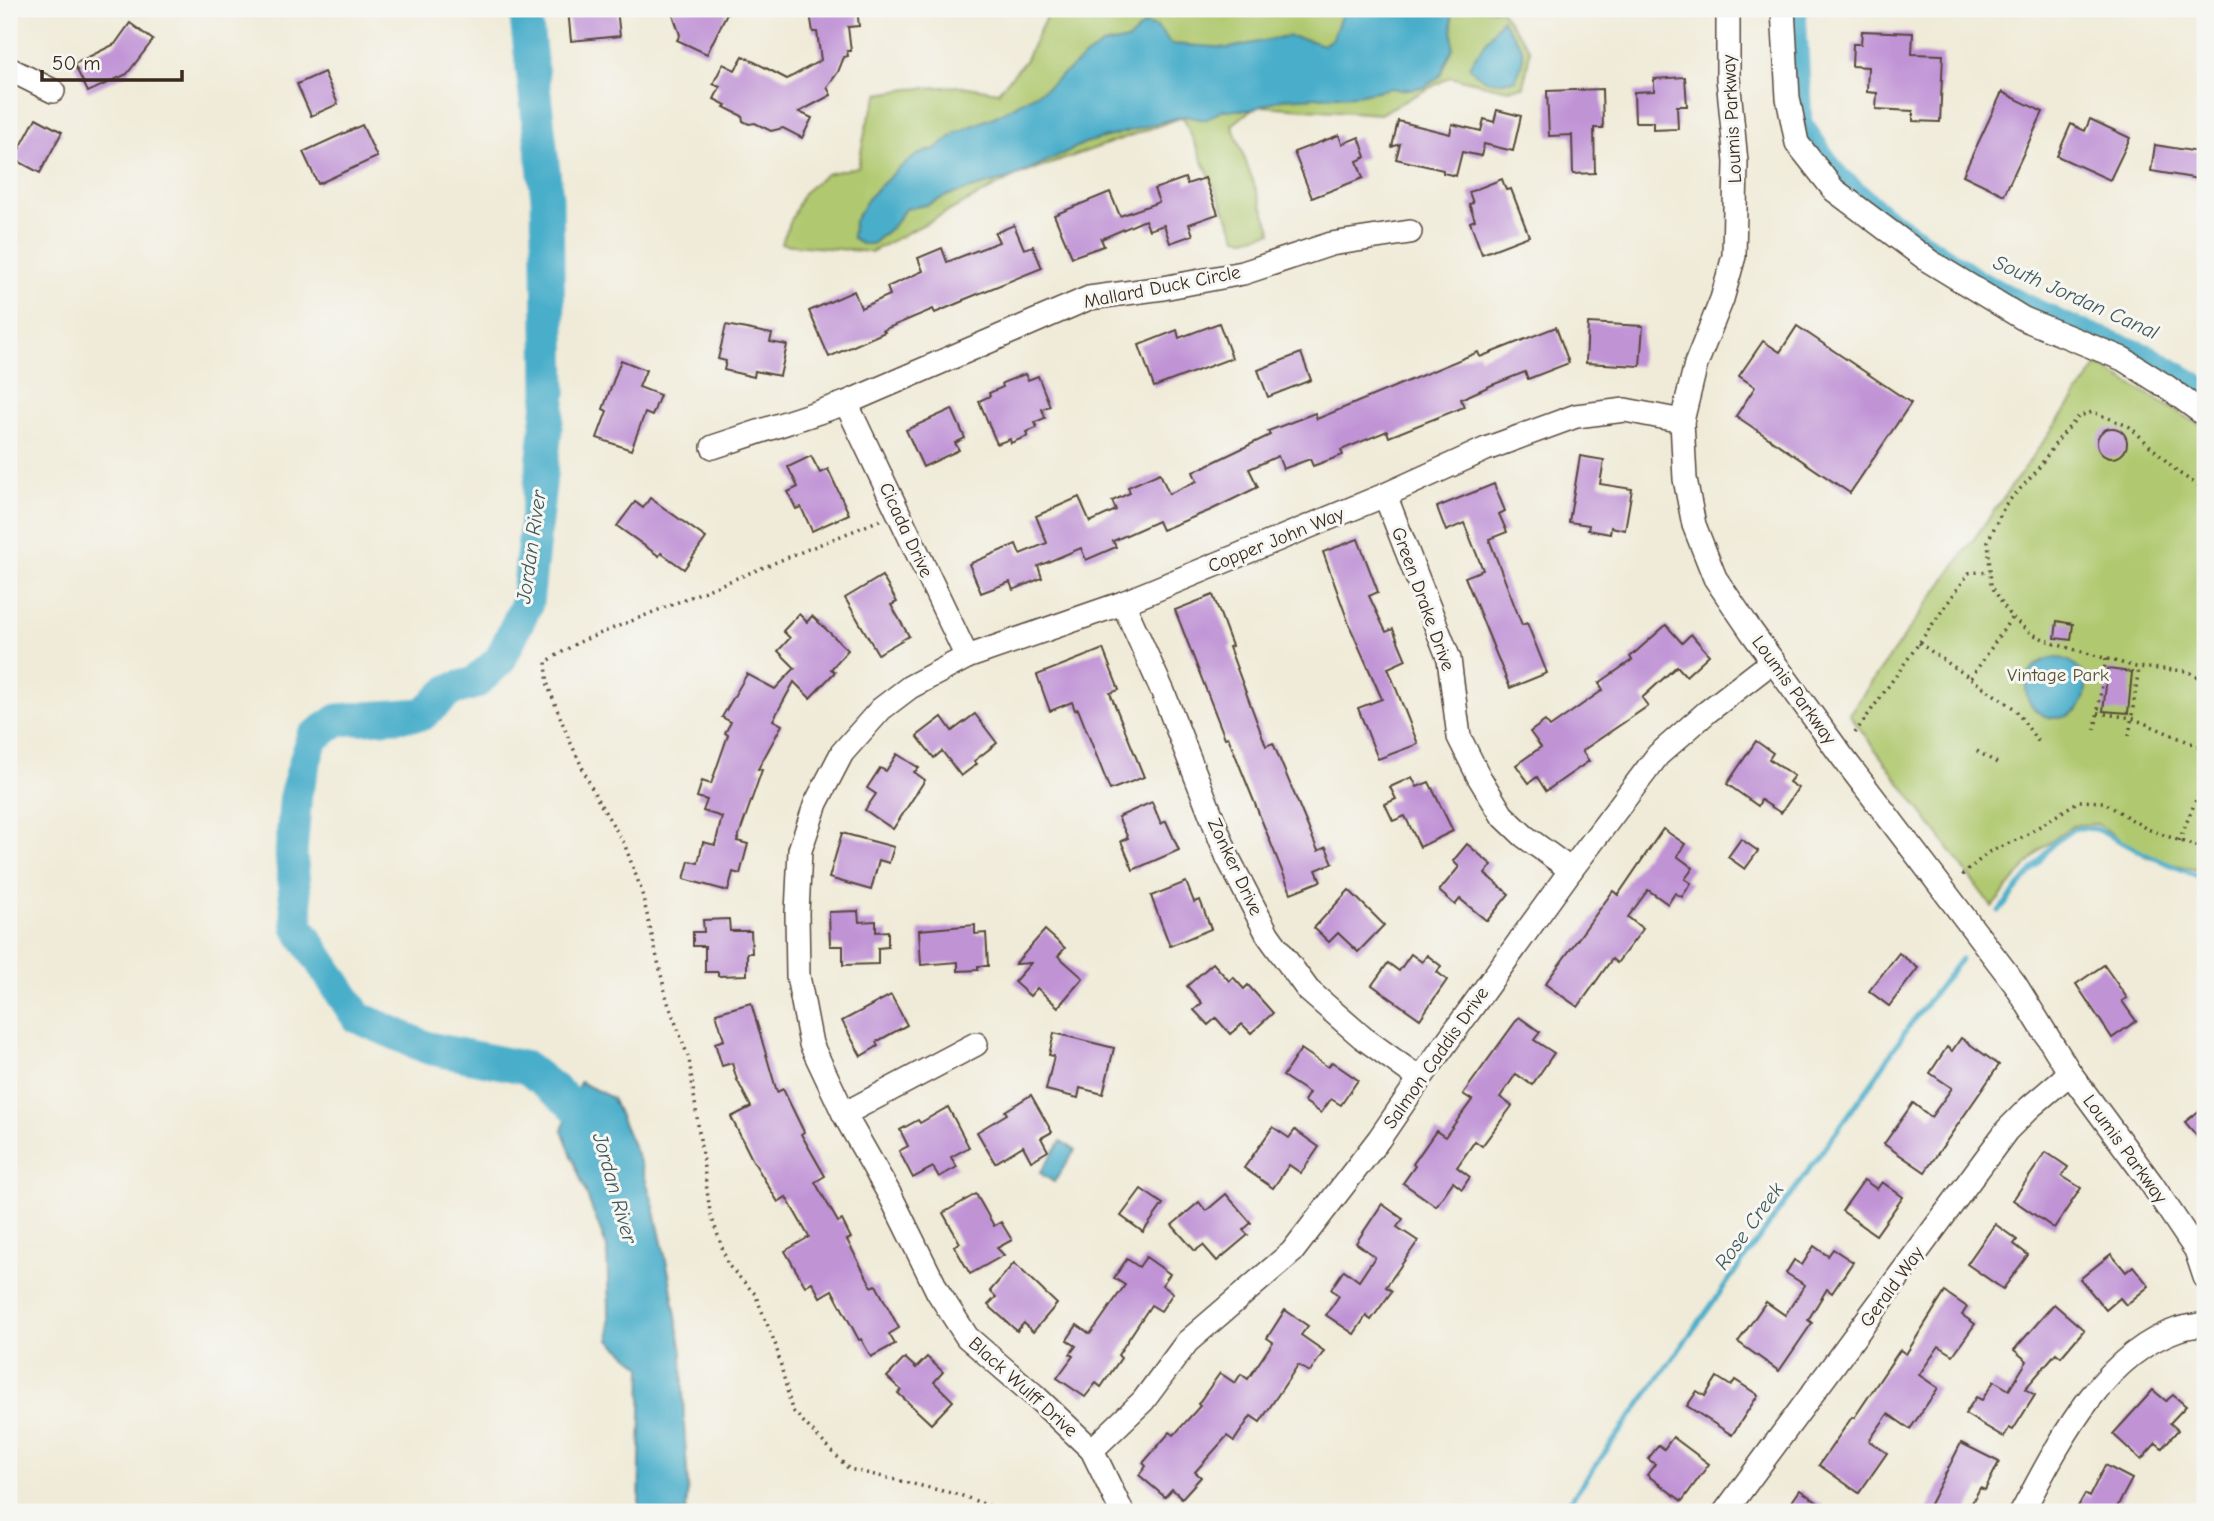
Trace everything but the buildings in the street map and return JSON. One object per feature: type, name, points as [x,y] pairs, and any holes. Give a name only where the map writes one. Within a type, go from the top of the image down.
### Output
[{"type":"street","name":"Loumis Parkway","points":[[1728,9],[1728,78],[1736,183],[1734,256],[1722,299],[1696,364],[1682,421],[1685,479],[1694,525],[1715,578],[1841,755],[2015,984],[2070,1073],[2151,1183],[2196,1250],[2205,1277]]},
{"type":"street","points":[[1783,9],[1788,98],[1797,143],[1834,190],[1952,276],[2024,319],[2123,359],[2205,415]]},
{"type":"street","points":[[9,69],[53,91]]},
{"type":"street","name":"Mallard Duck Circle","points":[[713,447],[846,403],[1089,298],[1243,273],[1331,244],[1410,232]]},
{"type":"street","name":"Cicada Drive","points":[[846,403],[967,657]]},
{"type":"street","name":"Copper John Way","points":[[798,976],[800,850],[816,803],[842,753],[881,709],[910,687],[967,657],[1123,603],[1385,495],[1486,449],[1577,416],[1625,410],[1682,421]]},
{"type":"street","name":"Green Drake Drive","points":[[1385,495],[1449,659],[1460,737],[1479,777],[1502,815],[1524,836],[1571,870]]},
{"type":"street","name":"Zonker Drive","points":[[1123,603],[1163,692],[1228,858],[1268,935],[1308,990],[1362,1037],[1420,1079]]},
{"type":"street","name":"Salmon Caddis Drive","points":[[1092,1450],[1143,1401],[1188,1342],[1292,1252],[1379,1139],[1571,870],[1658,755],[1707,712],[1773,661]]},
{"type":"street","name":"Black Wulff Drive","points":[[798,976],[811,1044],[844,1114],[891,1197],[938,1292],[967,1337],[1092,1450],[1122,1512]]},
{"type":"street","points":[[844,1114],[976,1044]]},
{"type":"street","name":"Gerald Way","points":[[1726,1512],[2007,1130],[2070,1073]]},
{"type":"street","points":[[2022,1512],[2078,1414],[2113,1373],[2144,1346],[2179,1329],[2205,1324]]},
{"type":"path","points":[[2205,490],[2179,473],[2130,427],[2093,412],[2079,416],[2058,440],[2035,473],[2005,505],[1987,541],[1991,585],[2012,617],[2030,633],[2055,644],[2138,667],[2187,671],[2205,681]]},
{"type":"path","points":[[886,517],[577,643],[546,662],[548,686],[596,797],[624,843],[641,889],[667,1000],[689,1059],[710,1212],[728,1265],[755,1294],[776,1346],[792,1409],[849,1469],[960,1495],[1005,1512]]},
{"type":"path","points":[[1855,733],[1969,573],[1990,571]]},
{"type":"path","points":[[1970,678],[2012,617]]},
{"type":"path","points":[[1919,643],[2015,709],[2039,743]]},
{"type":"path","points":[[2095,730],[2106,658]]},
{"type":"path","points":[[2129,736],[2138,667]]},
{"type":"path","points":[[2098,713],[2132,718],[2205,749]]},
{"type":"path","points":[[1977,751],[1997,763]]},
{"type":"path","points":[[2179,841],[2205,778]]},
{"type":"path","points":[[1962,875],[1989,852],[2023,837],[2079,801],[2103,802],[2147,829],[2195,846],[2205,846]]},
{"type":"green space","points":[[1050,9],[1500,9],[1530,50],[1524,87],[1504,89],[1450,77],[1380,114],[1261,106],[1251,110],[1232,125],[1272,232],[1245,239],[1237,237],[1183,117],[1014,177],[871,252],[781,244],[803,193],[826,174],[858,167],[867,123],[879,94],[961,86],[998,92],[1025,61]]},
{"type":"green space","name":"Vintage Park","points":[[2098,365],[2205,428],[2205,872],[2148,858],[2097,824],[2073,825],[2040,850],[1992,907],[1849,714]]},
{"type":"water","points":[[1344,9],[1442,9],[1452,16],[1453,48],[1440,76],[1425,87],[1400,90],[1391,88],[1357,95],[1281,99],[1251,110],[1223,110],[1205,120],[1184,116],[1085,143],[1014,177],[905,209],[894,225],[872,244],[861,244],[852,237],[854,221],[870,196],[917,155],[937,148],[957,132],[996,116],[1045,89],[1102,45],[1128,40],[1145,24],[1157,27],[1171,44],[1229,48],[1287,36],[1323,45],[1332,39]]},
{"type":"water","points":[[1502,19],[1521,47],[1523,60],[1515,80],[1489,81],[1469,66]]},
{"type":"water","points":[[2050,658],[2062,658],[2081,671],[2086,688],[2084,700],[2073,713],[2062,718],[2050,718],[2031,705],[2026,694],[2026,682],[2039,663]]},
{"type":"water","points":[[580,1082],[612,1098],[639,1159],[653,1203],[669,1274],[682,1352],[688,1486],[686,1512],[639,1512],[642,1367],[610,1340],[607,1248],[562,1130]]},
{"type":"water","points":[[1061,1141],[1075,1150],[1054,1182],[1040,1173]]},
{"type":"waterway","name":"Jordan River","points":[[525,9],[547,198],[550,393],[527,603],[500,660],[475,683],[450,690],[423,714],[338,720],[312,738],[296,792],[291,854],[298,927],[357,1017],[428,1048],[527,1068],[599,1126],[601,1136]]},
{"type":"waterway","name":"South Jordan Canal","points":[[1797,9],[1803,123],[1838,174],[1884,214],[1980,280],[2065,322],[2149,354],[2205,387]]},
{"type":"waterway","name":"Rose Creek","points":[[1999,911],[2054,843],[2073,829],[2079,828],[2096,829],[2149,856],[2205,879]]},
{"type":"waterway","name":"Rose Creek","points":[[1562,1512],[1877,1075],[1908,1027],[1961,959]]}]
